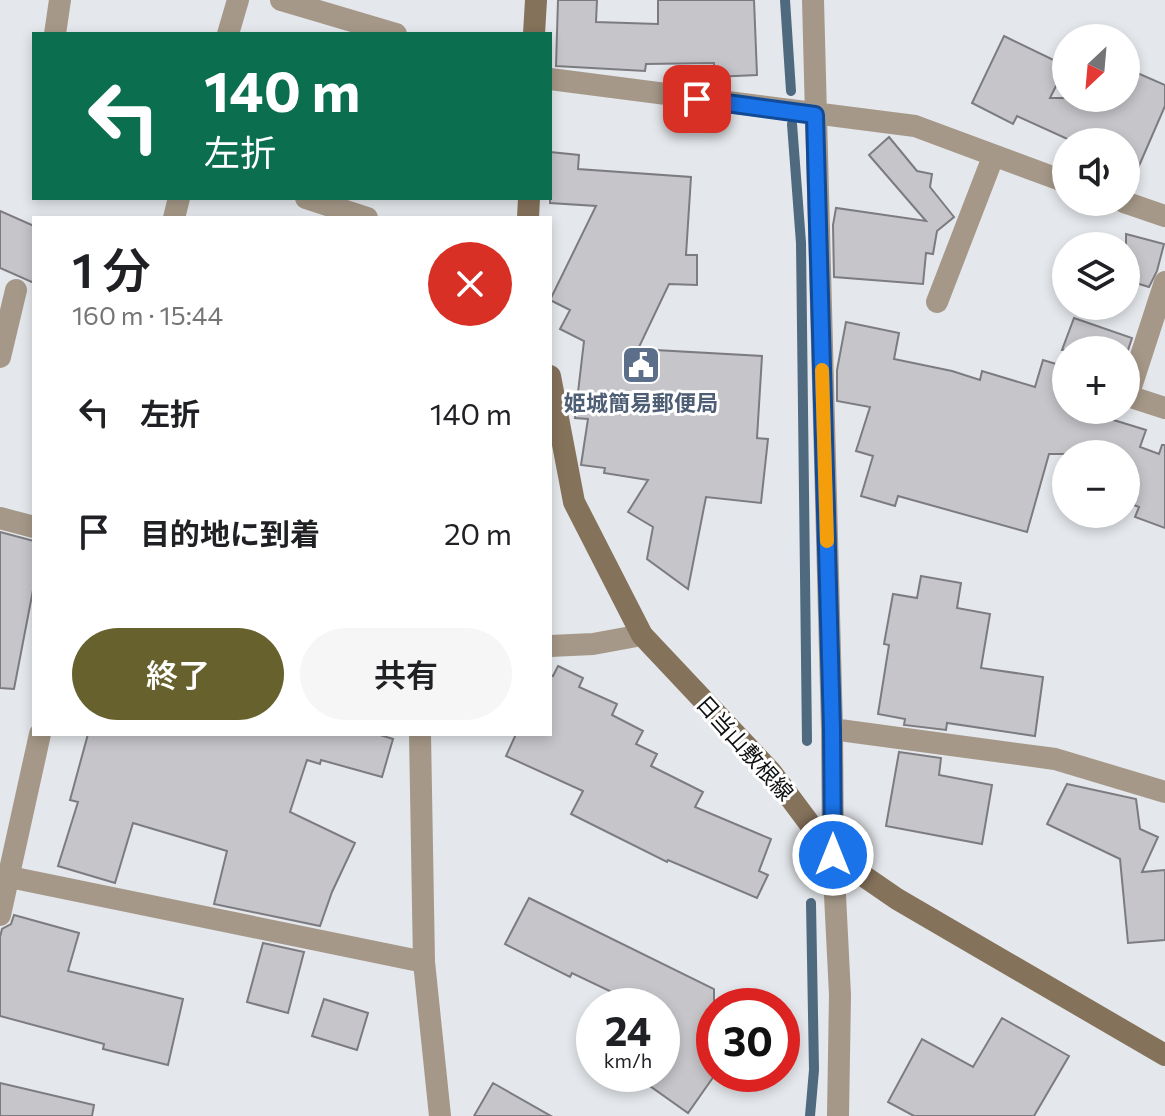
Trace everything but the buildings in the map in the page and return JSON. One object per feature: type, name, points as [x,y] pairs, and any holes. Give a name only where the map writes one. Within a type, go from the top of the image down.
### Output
[{"type":"main road","points":[[534,32],[536,0]]},
{"type":"main road","name":"日当山敷根線","points":[[552,388],[574,502],[642,635],[771,772],[833,855],[897,899],[1165,1055]]},
{"type":"street","points":[[55,32],[60,0]]},
{"type":"street","points":[[229,32],[238,0]]},
{"type":"street","points":[[281,0],[308,3],[390,32]]},
{"type":"street","points":[[813,0],[833,855],[840,995],[838,1116]]},
{"type":"street","points":[[552,79],[915,126],[1052,177]]},
{"type":"street","points":[[937,302],[993,157]]},
{"type":"street","points":[[312,200],[361,216]]},
{"type":"street","points":[[1140,207],[1165,216]]},
{"type":"street","points":[[1165,282],[1128,396],[1165,408]]},
{"type":"street","points":[[0,357],[16,290]]},
{"type":"street","points":[[0,518],[32,526]]},
{"type":"street","points":[[552,646],[593,644],[642,635]]},
{"type":"street","points":[[832,729],[1055,759],[1165,792]]},
{"type":"street","points":[[0,915],[5,876],[40,736]]},
{"type":"street","points":[[420,736],[424,962],[440,1116]]},
{"type":"street","points":[[5,876],[424,962]]},
{"type":"waterway","points":[[785,0],[791,91]]},
{"type":"waterway","points":[[792,124],[801,243],[807,741]]},
{"type":"waterway","points":[[810,1116],[814,1070],[811,903]]},
{"type":"slow traffic","points":[[822,370],[827,541]]},
{"type":"place","name":"姫城簡易郵便局","points":[[641,365]]},
{"type":"route","points":[[697,99],[815,115],[833,855]]}]
